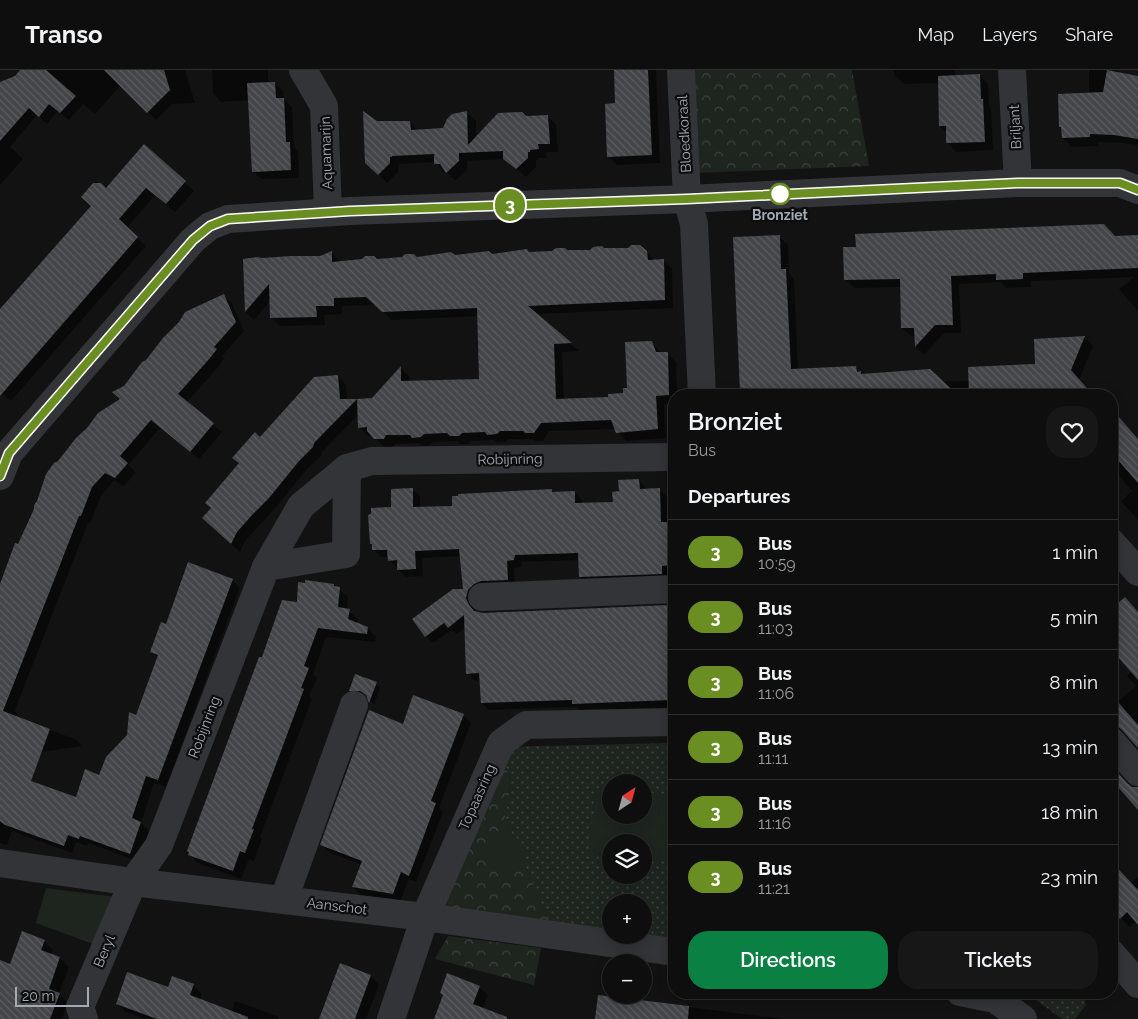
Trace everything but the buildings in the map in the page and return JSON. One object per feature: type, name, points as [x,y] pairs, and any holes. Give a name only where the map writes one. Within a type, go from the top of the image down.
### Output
[{"type":"street","name":"Aquamarijn","points":[[303,70],[324,106],[328,212]]},
{"type":"street","name":"Bloedkoraal","points":[[681,70],[687,199]]},
{"type":"street","name":"Briljant","points":[[1012,70],[1018,183]]},
{"type":"street","points":[[0,476],[9,453],[193,240],[210,226],[228,219],[328,212],[687,199],[1018,183],[1120,183],[1138,190]]},
{"type":"street","points":[[687,199],[694,224],[702,389]]},
{"type":"street","name":"Robijnring","points":[[133,882],[159,845],[266,567],[301,506],[347,468],[372,461],[668,457]]},
{"type":"street","points":[[266,567],[346,554],[347,468]]},
{"type":"street","points":[[1118,550],[1138,572]]},
{"type":"street","points":[[482,597],[668,589]]},
{"type":"street","points":[[284,899],[354,705]]},
{"type":"street","name":"Topaasring","points":[[391,1019],[425,916],[501,742],[526,725],[668,722]]},
{"type":"street","points":[[1118,749],[1138,772]]},
{"type":"street","name":"Aanschot","points":[[0,863],[133,882],[425,916],[668,951]]},
{"type":"street","name":"Beryl","points":[[84,1019],[80,1007],[133,882]]},
{"type":"street","points":[[1118,959],[1135,974]]},
{"type":"street","points":[[995,999],[1024,1019]]},
{"type":"green space","points":[[693,70],[852,70],[869,166],[695,173]]},
{"type":"green space","points":[[668,743],[668,939],[652,936],[652,894],[602,894],[602,931],[550,924],[505,818],[511,782],[500,747]]},
{"type":"green space","points":[[502,755],[511,782],[505,818],[550,924],[443,907]]},
{"type":"green space","points":[[597,788],[602,788],[602,824],[652,824],[652,793],[668,794],[668,861],[652,860],[652,834],[602,834],[602,854],[588,853]]},
{"type":"green space","points":[[506,835],[513,836],[519,841],[524,847],[524,861],[519,867],[513,872],[506,873],[499,872],[493,867],[488,861],[487,854],[488,847],[493,841],[499,836]]},
{"type":"green space","points":[[46,888],[116,897],[93,944],[36,923]]},
{"type":"green space","points":[[448,936],[541,948],[534,985],[435,959]]},
{"type":"green space","points":[[1034,999],[1084,999],[1086,1005],[1075,1019],[1062,1019]]},
{"type":"bus line","name":"3","points":[[0,476],[9,453],[193,240],[210,226],[228,219],[350,211],[687,199],[1018,183],[1120,183],[1138,190]]},
{"type":"place","name":"Bronziet","points":[[780,194]]}]
